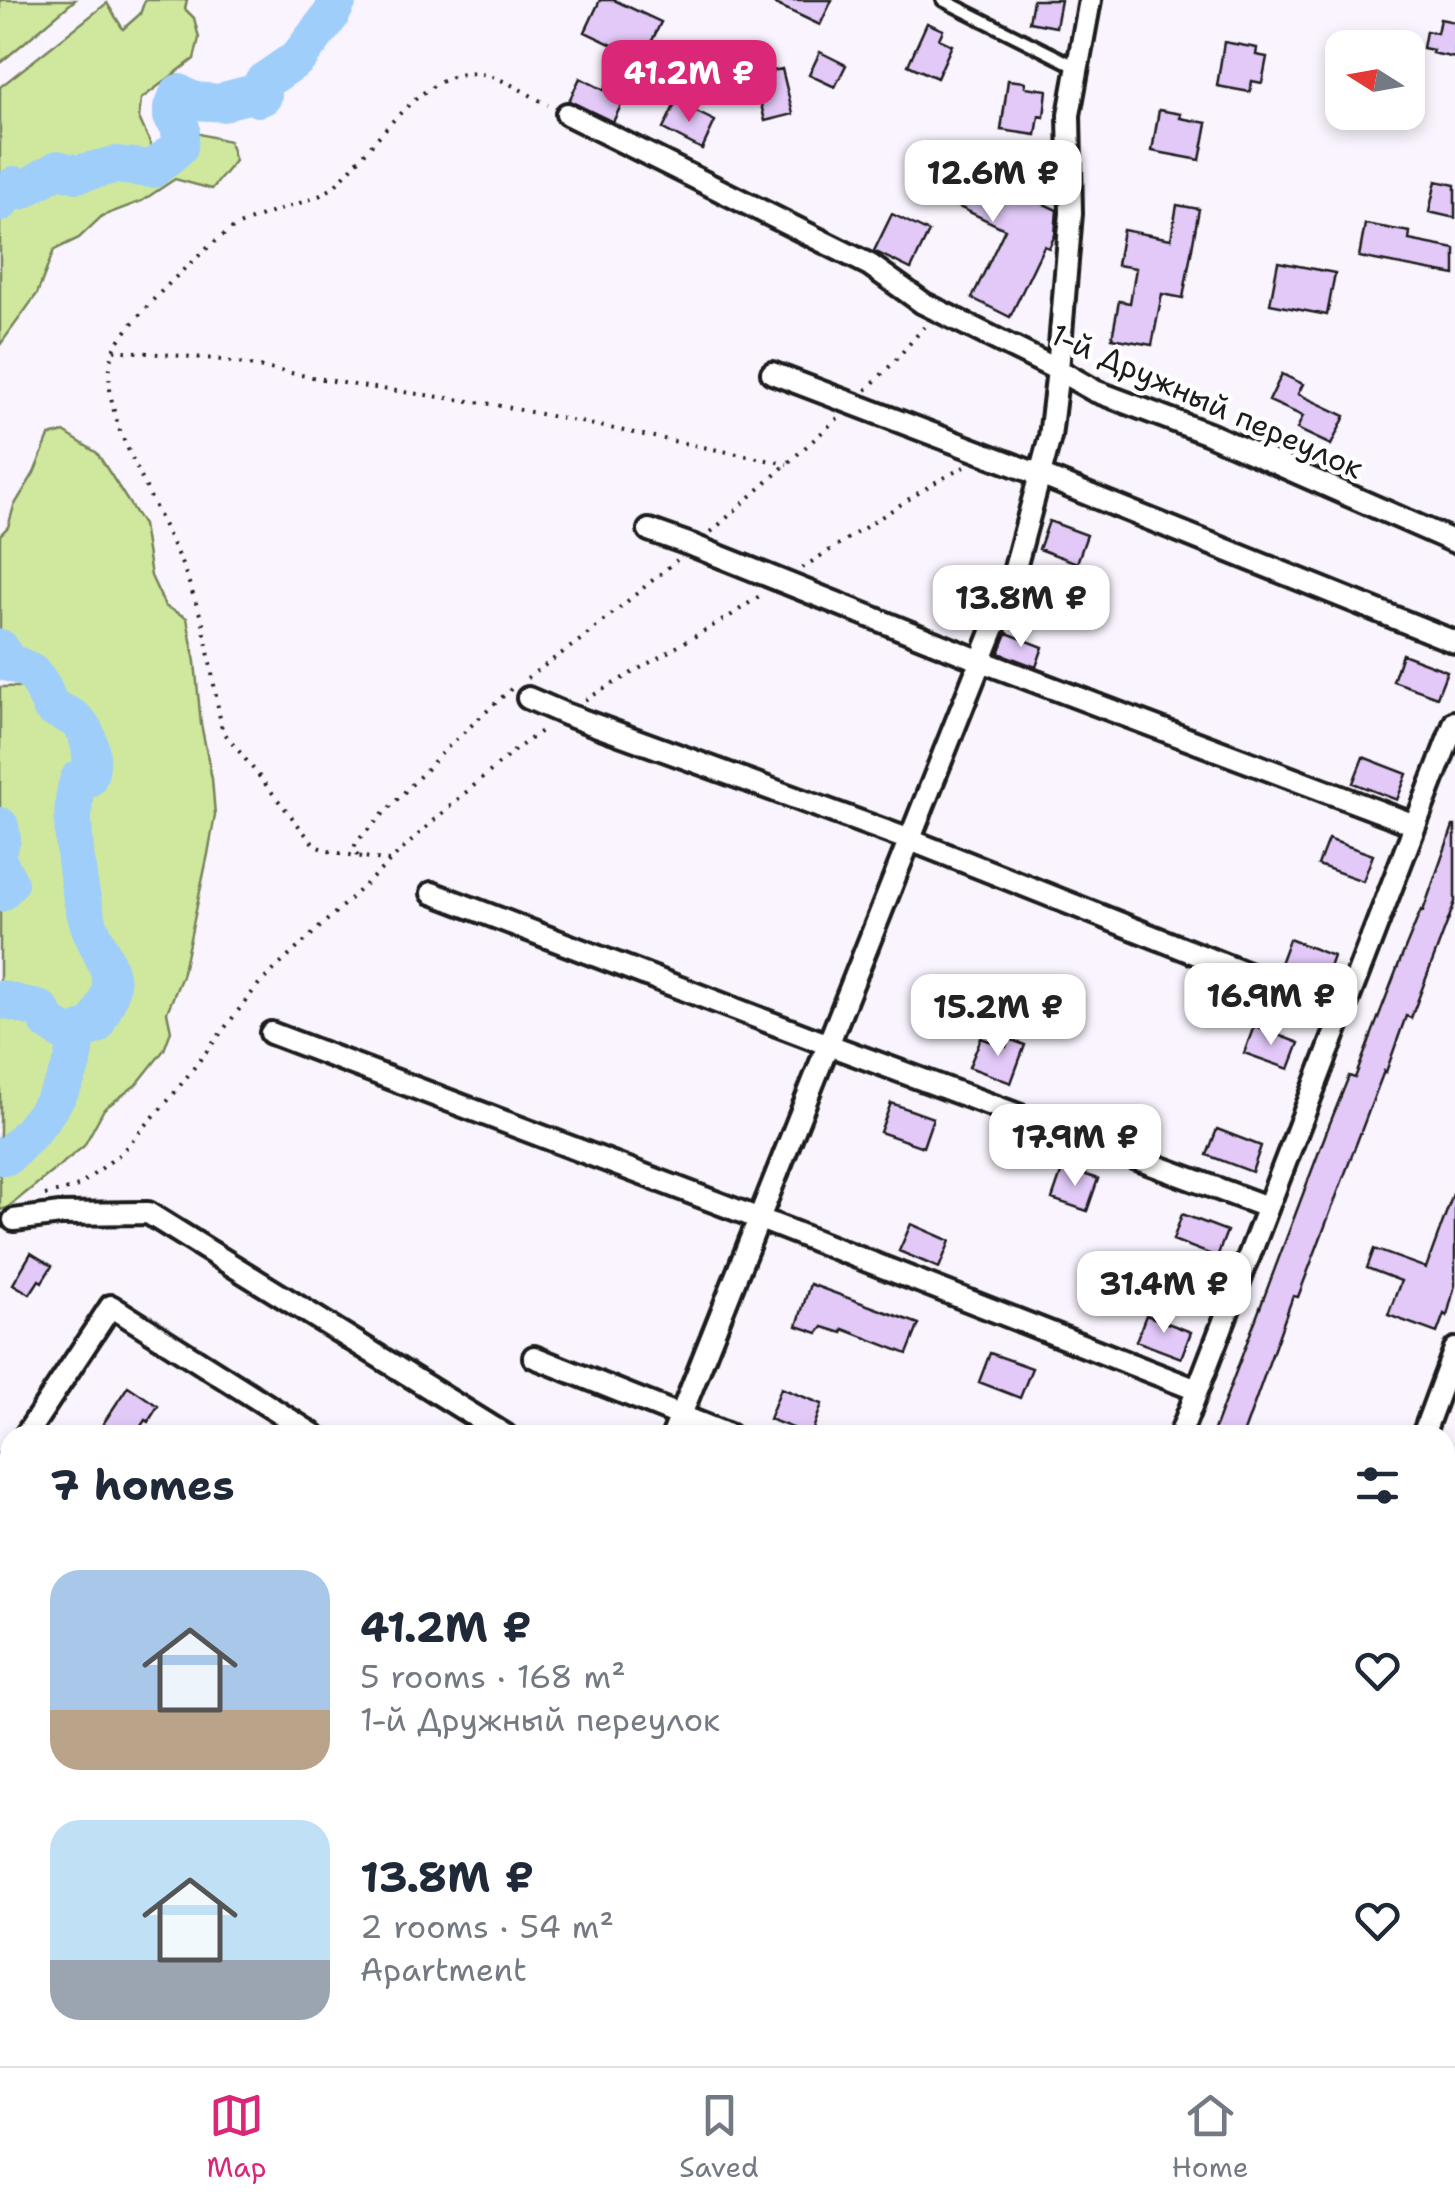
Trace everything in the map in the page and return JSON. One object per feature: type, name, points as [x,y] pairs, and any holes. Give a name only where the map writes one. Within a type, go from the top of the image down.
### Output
[{"type":"street","points":[[677,1425],[1010,587],[1050,437],[1071,212],[1069,115],[1090,0]]},
{"type":"street","name":"1-й Дружный переулок","points":[[567,114],[870,266],[924,303],[1095,391],[1209,434],[1455,542]]},
{"type":"street","points":[[772,373],[1040,474],[1455,642]]},
{"type":"street","points":[[648,530],[1415,825]]},
{"type":"street","points":[[528,698],[910,840],[1343,1012]]},
{"type":"street","points":[[1184,1425],[1455,722]]},
{"type":"street","points":[[432,893],[1267,1207]]},
{"type":"street","points":[[271,1033],[1197,1390]]},
{"type":"street","points":[[14,1220],[60,1214],[148,1214],[489,1425]]},
{"type":"street","points":[[33,1425],[112,1306],[298,1425]]},
{"type":"street","points":[[1427,1425],[1455,1349]]},
{"type":"street","points":[[534,1357],[675,1425]]},
{"type":"lane","points":[[943,0],[1078,68]]},
{"type":"lane","points":[[973,15],[974,0]]},
{"type":"path","points":[[390,860],[315,846],[222,730],[203,623],[184,569],[114,415],[110,372],[114,350],[124,333],[165,288],[223,234],[331,190],[410,103],[436,84],[467,74],[489,76],[567,114]]},
{"type":"path","points":[[338,853],[356,842],[500,698],[583,638],[727,520],[893,364],[938,310]]},
{"type":"path","points":[[114,350],[216,359],[360,386],[491,404],[787,464]]},
{"type":"path","points":[[14,1220],[48,1193],[79,1186],[121,1153],[172,1096],[258,984],[514,750],[594,694],[730,616],[934,483],[986,456]]},
{"type":"path","points":[[356,842],[356,852],[362,857]]},
{"type":"green space","points":[[0,0],[75,0],[0,63]]},
{"type":"green space","points":[[145,0],[187,0],[185,9],[194,18],[199,38],[194,59],[141,99],[139,118],[152,147],[179,147],[196,133],[229,141],[235,161],[212,189],[175,179],[142,201],[102,216],[79,238],[54,250],[37,294],[0,345],[0,87],[107,3],[123,29],[140,14]]},
{"type":"green space","points":[[64,432],[97,453],[143,525],[151,576],[165,606],[187,618],[215,815],[182,976],[167,1012],[171,1031],[164,1050],[137,1084],[104,1109],[84,1146],[0,1210],[0,687],[24,688],[41,704],[50,706],[36,677],[8,663],[0,648],[0,535],[8,527],[14,506],[34,473],[49,436]]},
{"type":"building","points":[[600,0],[614,0],[661,22],[613,122],[569,101],[580,78],[604,90],[623,50],[585,32]]},
{"type":"building","points":[[767,0],[832,0],[820,25]]},
{"type":"building","points":[[1033,0],[1061,0],[1056,27],[1029,22]]},
{"type":"building","points":[[1440,19],[1455,22],[1455,58],[1425,48],[1426,31],[1437,33]]},
{"type":"building","points":[[927,23],[943,30],[939,39],[952,45],[937,78],[908,65]]},
{"type":"building","points":[[1224,42],[1257,48],[1256,55],[1267,57],[1262,83],[1252,81],[1250,92],[1217,86]]},
{"type":"building","points":[[820,52],[846,65],[835,87],[809,75]]},
{"type":"building","points":[[782,69],[793,114],[765,121],[754,75]]},
{"type":"building","points":[[1008,80],[1047,90],[1044,117],[1039,116],[1036,135],[1001,130]]},
{"type":"building","points":[[676,102],[715,121],[702,149],[663,129]]},
{"type":"building","points":[[1159,110],[1207,123],[1200,160],[1152,151]]},
{"type":"building","points":[[924,148],[1057,210],[1055,235],[1049,248],[1044,246],[1010,317],[972,298],[1005,229],[907,182]]},
{"type":"building","points":[[1436,181],[1455,185],[1455,218],[1429,212]]},
{"type":"building","points":[[1177,205],[1199,209],[1183,298],[1162,294],[1152,345],[1112,338],[1119,301],[1130,303],[1136,268],[1117,265],[1123,230],[1171,239]]},
{"type":"building","points":[[892,214],[929,232],[911,269],[874,251]]},
{"type":"building","points":[[1365,224],[1410,232],[1409,240],[1455,249],[1455,275],[1359,257]]},
{"type":"building","points":[[1278,262],[1335,273],[1327,315],[1270,304]]},
{"type":"building","points":[[1282,374],[1303,384],[1298,394],[1345,416],[1331,445],[1297,429],[1303,416],[1269,401]]},
{"type":"building","points":[[1049,521],[1087,535],[1077,563],[1039,549]]},
{"type":"building","points":[[1007,633],[1043,647],[1036,667],[999,653]]},
{"type":"building","points":[[1402,654],[1447,671],[1437,697],[1393,681]]},
{"type":"building","points":[[1363,757],[1407,774],[1397,800],[1353,783]]},
{"type":"building","points":[[1455,826],[1455,902],[1411,1018],[1406,1016],[1298,1297],[1293,1296],[1247,1425],[1216,1425],[1326,1133],[1349,1076],[1355,1078]]},
{"type":"building","points":[[1328,839],[1373,855],[1363,881],[1318,865]]},
{"type":"building","points":[[1289,939],[1333,956],[1324,982],[1279,966]]},
{"type":"building","points":[[1254,1026],[1299,1043],[1289,1069],[1244,1053]]},
{"type":"building","points":[[981,1038],[1006,1047],[1009,1039],[1025,1045],[1011,1083],[969,1067]]},
{"type":"building","points":[[891,1103],[933,1118],[923,1147],[880,1132]]},
{"type":"building","points":[[1217,1129],[1261,1146],[1252,1172],[1207,1155]]},
{"type":"building","points":[[1063,1167],[1098,1179],[1087,1211],[1052,1199]]},
{"type":"building","points":[[1453,1194],[1455,1285],[1447,1316],[1444,1314],[1437,1333],[1388,1315],[1401,1281],[1367,1268],[1374,1249],[1426,1268]]},
{"type":"building","points":[[1182,1214],[1227,1231],[1217,1257],[1173,1240]]},
{"type":"building","points":[[911,1224],[950,1241],[939,1268],[899,1251]]},
{"type":"building","points":[[31,1253],[52,1266],[30,1294],[13,1284]]},
{"type":"building","points":[[810,1284],[919,1324],[907,1354],[843,1329],[842,1333],[823,1327],[818,1333],[797,1326]]},
{"type":"building","points":[[1146,1315],[1191,1332],[1181,1358],[1136,1341]]},
{"type":"building","points":[[990,1353],[1032,1368],[1020,1398],[979,1382]]},
{"type":"building","points":[[128,1386],[158,1406],[142,1425],[103,1424]]},
{"type":"building","points":[[781,1388],[822,1404],[815,1425],[785,1425],[769,1419]]},
{"type":"waterway","points":[[0,203],[15,185],[21,191],[58,169],[77,174],[115,165],[153,169],[179,147],[181,128],[172,116],[179,93],[195,100],[223,103],[251,94],[263,96],[263,82],[298,58],[338,0]]},
{"type":"waterway","points":[[0,648],[8,663],[37,678],[51,707],[79,723],[90,745],[88,778],[79,779],[75,793],[75,851],[85,911],[111,983],[108,1000],[95,1026],[82,1030],[76,1040]]},
{"type":"waterway","points":[[0,826],[0,844]]},
{"type":"waterway","points":[[0,865],[9,883],[0,893]]},
{"type":"waterway","points":[[0,999],[41,1010],[49,1023],[76,1040],[69,1071],[52,1103],[18,1145],[7,1156],[0,1156]]}]
